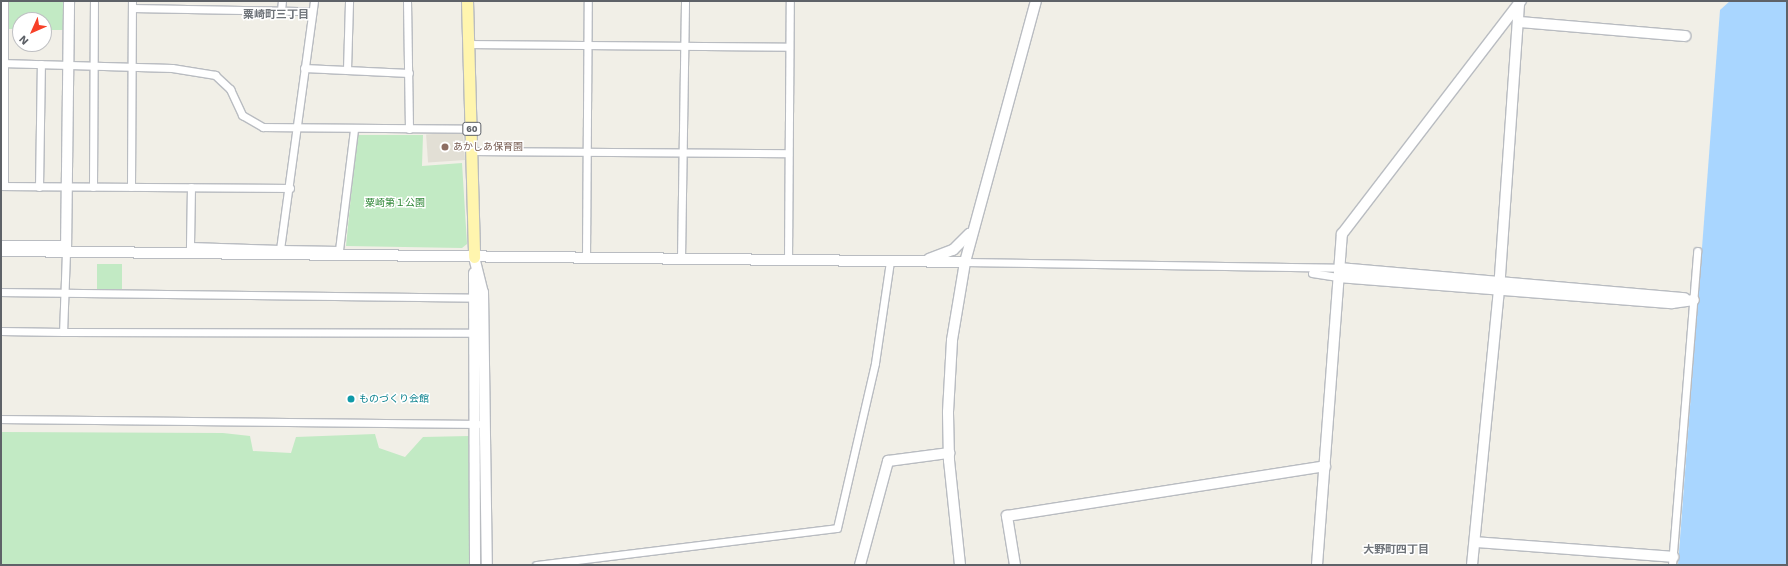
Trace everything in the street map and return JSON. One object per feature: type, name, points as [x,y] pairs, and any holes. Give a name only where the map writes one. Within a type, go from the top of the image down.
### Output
[{"type":"main road","name":"60","points":[[467,1],[472,129],[474,257]]},
{"type":"street","points":[[4,1],[3,186],[67,188],[290,188]]},
{"type":"street","points":[[63,332],[63,292],[67,248],[69,1]]},
{"type":"street","points":[[93,187],[94,1]]},
{"type":"street","points":[[281,10],[282,1]]},
{"type":"street","points":[[280,249],[290,188],[304,68],[314,1]]},
{"type":"street","points":[[348,70],[349,1]]},
{"type":"street","points":[[407,1],[409,129]]},
{"type":"street","points":[[586,258],[588,1]]},
{"type":"street","points":[[681,258],[685,1]]},
{"type":"street","points":[[788,260],[788,47],[790,1]]},
{"type":"street","points":[[960,565],[949,453],[952,340],[971,232],[1036,1]]},
{"type":"street","points":[[1472,565],[1499,286],[1520,2]]},
{"type":"street","points":[[1317,565],[1342,234],[1520,2]]},
{"type":"street","points":[[132,187],[130,66],[132,5],[312,11]]},
{"type":"street","points":[[1519,22],[1685,36]]},
{"type":"street","points":[[468,44],[788,47]]},
{"type":"street","points":[[3,63],[130,66],[215,75],[230,89],[242,115],[263,127],[354,130],[472,129]]},
{"type":"street","points":[[40,187],[41,64]]},
{"type":"street","points":[[304,68],[409,73]]},
{"type":"street","points":[[191,187],[190,246],[339,250],[354,130]]},
{"type":"street","points":[[472,151],[788,153]]},
{"type":"street","points":[[924,261],[953,250],[971,232]]},
{"type":"street","points":[[1,244],[67,248],[474,257],[681,258],[890,262],[924,261],[1296,270],[1338,272],[1499,286],[1672,303],[1694,300]]},
{"type":"street","points":[[1,251],[67,248]]},
{"type":"street","points":[[1475,542],[1673,561],[1697,251]]},
{"type":"street","points":[[474,257],[478,298],[479,424],[475,565]]},
{"type":"street","points":[[536,565],[837,528],[874,363],[890,262]]},
{"type":"street","points":[[1,292],[478,298]]},
{"type":"street","points":[[1,331],[478,333]]},
{"type":"street","points":[[1,419],[479,424]]},
{"type":"street","points":[[479,424],[487,565]]},
{"type":"street","points":[[860,565],[888,461],[949,453]]},
{"type":"street","points":[[1016,565],[1007,516],[1325,466]]},
{"type":"shaded area","name":"あかしあ保育園","points":[[463,132],[465,160],[428,163],[426,135]]},
{"type":"green space","points":[[7,1],[65,1],[64,30],[52,30],[52,12],[12,12],[12,29],[6,29]]},
{"type":"green space","name":"粟崎第１公園","points":[[357,135],[423,135],[422,166],[462,163],[467,244],[462,248],[346,246]]},
{"type":"green space","points":[[97,264],[122,264],[122,289],[97,289]]},
{"type":"green space","points":[[1,432],[223,433],[250,436],[253,451],[291,453],[296,437],[375,434],[379,448],[405,457],[423,437],[469,436],[469,565],[1,565]]},
{"type":"water","points":[[1730,1],[1787,1],[1787,565],[1678,565],[1720,10]]},
{"type":"place","name":"あかしあ保育園","points":[[445,147]]},
{"type":"place","name":"ものづくり会館","points":[[351,399]]},
{"type":"district","name":"粟崎町三丁目","points":[[276,15]]},
{"type":"district","name":"大野町四丁目","points":[[1396,550]]}]
